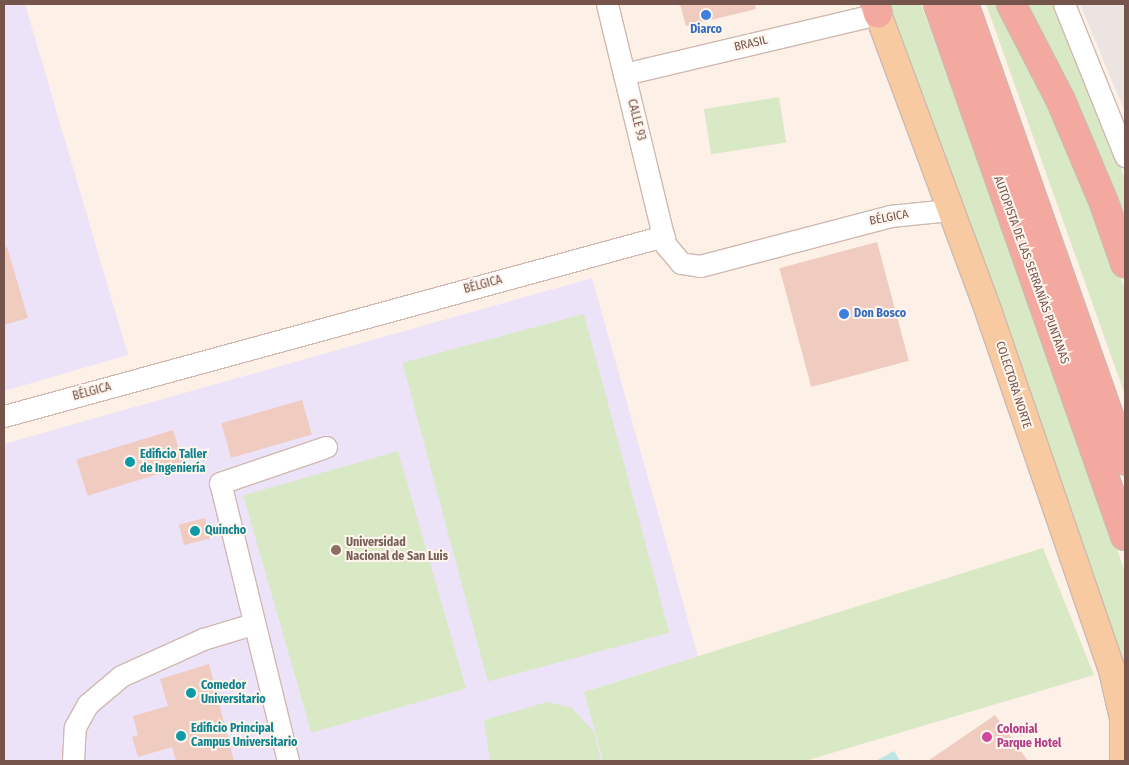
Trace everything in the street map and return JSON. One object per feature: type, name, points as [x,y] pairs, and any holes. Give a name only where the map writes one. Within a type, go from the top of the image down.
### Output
[{"type":"highway","name":"AUTOPISTA DE LAS SERRANÍAS PUNTANAS","points":[[938,4],[1125,536]]},
{"type":"highway","name":"AUTOPISTA DE LAS SERRANÍAS PUNTANAS","points":[[964,4],[1125,460]]},
{"type":"highway","points":[[1011,4],[1061,101],[1104,203],[1125,262]]},
{"type":"main road","name":"COLECTORA NORTE","points":[[877,9],[1112,670],[1123,718],[1123,761]]},
{"type":"street","name":"CALLE 93","points":[[607,4],[664,236]]},
{"type":"street","points":[[1064,4],[1125,156]]},
{"type":"street","name":"BRASIL","points":[[624,74],[877,9]]},
{"type":"street","name":"BÉLGICA","points":[[4,416],[664,236],[665,244],[681,263],[700,266],[890,216],[950,210]]},
{"type":"street","points":[[288,761],[220,483],[326,447]]},
{"type":"street","points":[[73,761],[75,727],[88,704],[121,676],[203,639],[253,624]]},
{"type":"shaded area","points":[[4,4],[25,4],[128,355],[4,391]]},
{"type":"shaded area","points":[[1080,4],[1125,4],[1125,112]]},
{"type":"shaded area","name":"Universidad Nacional de San Luis","points":[[592,278],[698,656],[584,692],[603,761],[4,761],[4,444]]},
{"type":"green space","points":[[883,4],[921,4],[1125,572],[1125,693]]},
{"type":"green space","points":[[986,4],[1002,4],[1091,198],[1125,289],[1125,395]]},
{"type":"green space","points":[[1028,4],[1057,4],[1125,179],[1125,220],[1098,153]]},
{"type":"green space","points":[[779,97],[786,142],[711,154],[704,109]]},
{"type":"green space","points":[[584,314],[669,633],[488,681],[402,363]]},
{"type":"green space","points":[[398,451],[466,688],[311,733],[243,495]]},
{"type":"green space","points":[[1043,548],[1094,675],[805,761],[603,761],[584,692]]},
{"type":"green space","points":[[547,702],[572,708],[594,732],[601,761],[490,761],[484,720]]},
{"type":"water","points":[[894,751],[900,761],[876,761]]},
{"type":"building","name":"Diarco","points":[[680,4],[755,4],[756,9],[686,26]]},
{"type":"building","name":"Don Bosco","points":[[877,242],[909,361],[811,387],[779,268]]},
{"type":"building","points":[[7,247],[28,318],[4,325],[4,248]]},
{"type":"building","points":[[302,400],[312,435],[231,458],[221,423]]},
{"type":"building","name":"Edificio Taller de Ingeniería","points":[[173,430],[184,466],[88,496],[76,460]]},
{"type":"building","name":"Quincho","points":[[205,518],[210,538],[184,545],[179,525]]},
{"type":"building","points":[[209,664],[234,761],[176,761],[172,747],[138,757],[132,737],[138,735],[133,716],[168,706],[160,679]]},
{"type":"building","name":"Colonial Parque Hotel","points":[[995,715],[1028,761],[928,761]]},
{"type":"place","name":"Diarco","points":[[706,15]]},
{"type":"place","name":"Don Bosco","points":[[844,314]]},
{"type":"place","name":"Edificio Taller de Ingeniería","points":[[130,462]]},
{"type":"place","name":"Quincho","points":[[195,531]]},
{"type":"place","name":"Universidad Nacional de San Luis","points":[[336,550]]},
{"type":"place","name":"Comedor Universitario","points":[[191,693]]},
{"type":"place","name":"Edificio Principal Campus Universitario","points":[[181,736]]},
{"type":"place","name":"Colonial Parque Hotel","points":[[987,737]]}]
